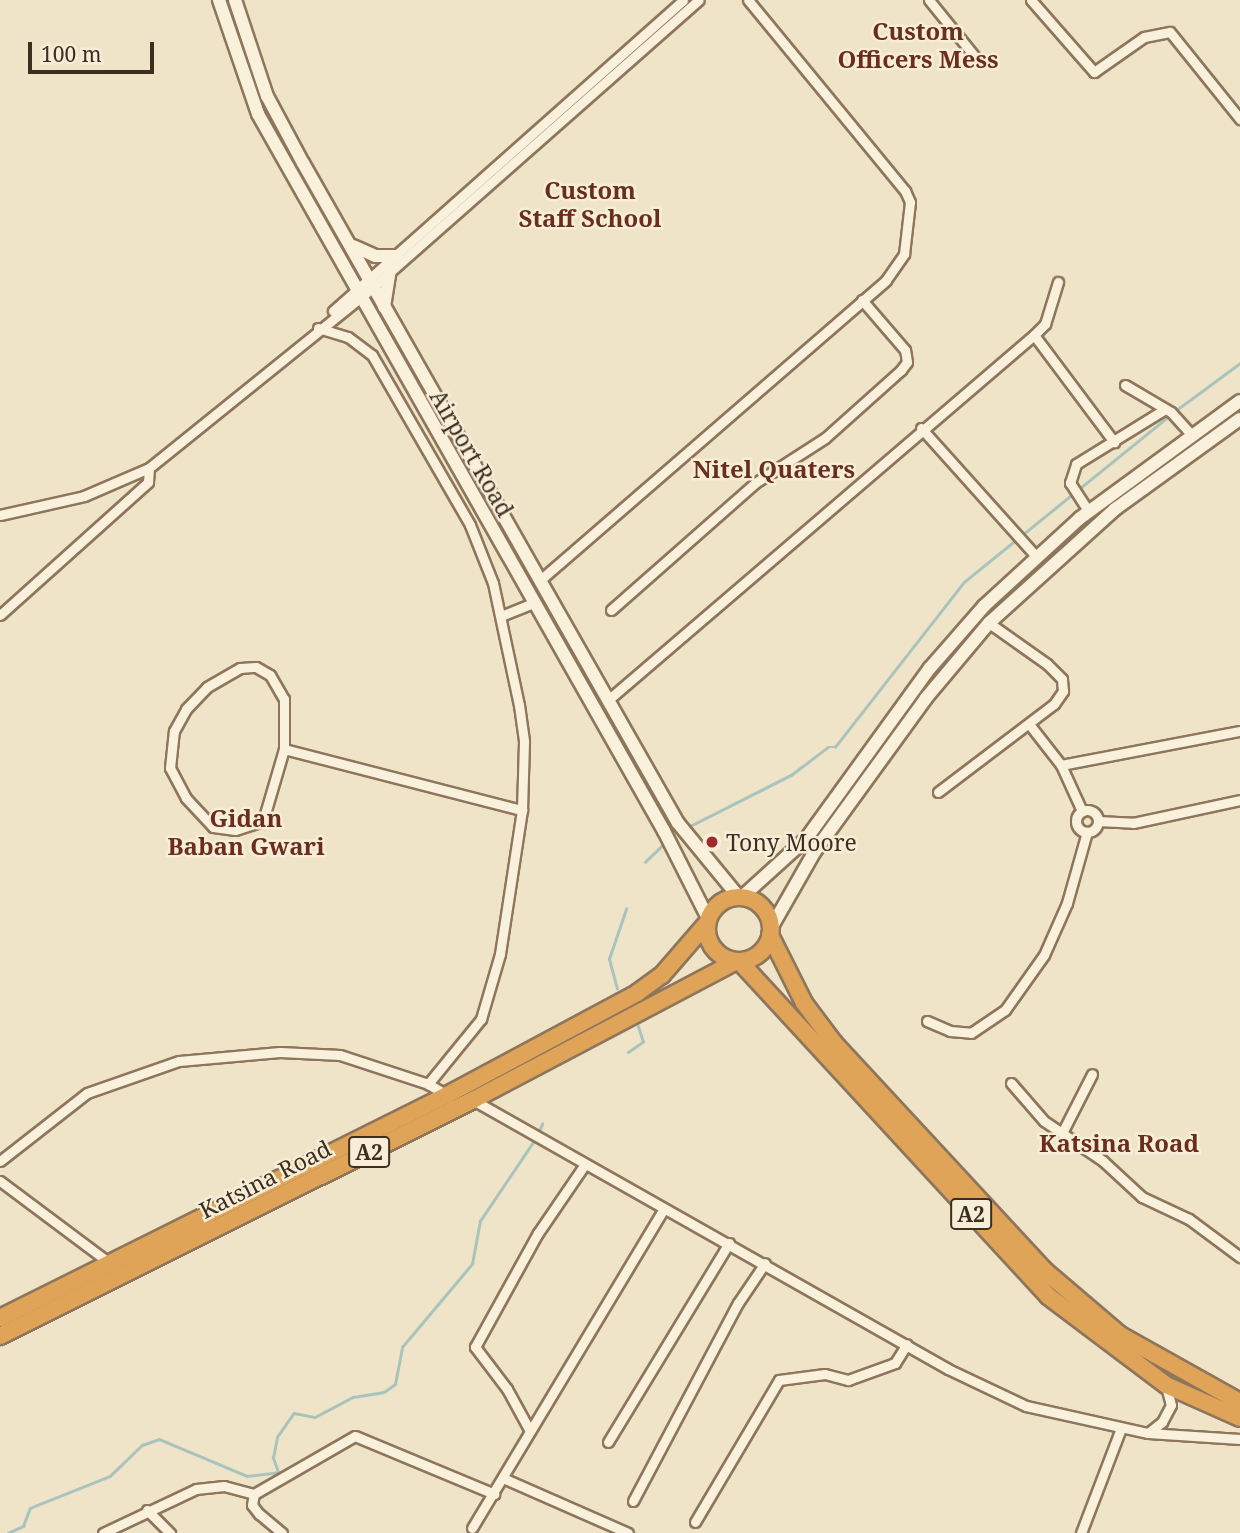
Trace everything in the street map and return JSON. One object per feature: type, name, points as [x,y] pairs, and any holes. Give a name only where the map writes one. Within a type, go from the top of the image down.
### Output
[{"type":"highway","name":"A2","points":[[1240,1402],[1120,1335],[1044,1270],[834,1043],[804,1003],[763,907],[740,897],[718,905],[708,921],[714,949],[738,962],[1048,1296],[1166,1385],[1240,1418]]},
{"type":"highway","name":"Katsina Road","points":[[0,1318],[447,1095],[650,985],[708,921]]},
{"type":"highway","name":"A2","points":[[738,962],[758,955],[771,931]]},
{"type":"highway","name":"Katsina Road","points":[[0,1336],[473,1100],[738,962]]},
{"type":"street","name":"Airport Road","points":[[219,0],[258,114],[356,294],[664,831],[708,921]]},
{"type":"street","name":"Airport Road","points":[[235,0],[267,96],[384,307],[678,823],[691,843],[740,897]]},
{"type":"street","points":[[0,515],[100,491],[149,468],[320,327],[683,0]]},
{"type":"street","points":[[371,282],[390,271],[699,0]]},
{"type":"street","points":[[539,581],[886,280],[904,254],[909,198],[748,0]]},
{"type":"street","points":[[929,0],[976,58]]},
{"type":"street","points":[[1031,0],[1094,72],[1144,37],[1170,32],[1240,119]]},
{"type":"street","points":[[348,242],[366,254],[396,256]]},
{"type":"street","points":[[384,307],[390,271]]},
{"type":"street","points":[[608,700],[922,428],[1034,335],[1045,324],[1058,282]]},
{"type":"street","points":[[611,610],[755,483],[825,438],[901,370],[907,362],[905,350],[862,300]]},
{"type":"street","points":[[320,327],[360,343],[390,384],[481,547],[501,615],[524,742],[522,810],[500,954],[481,1019],[428,1084]]},
{"type":"street","points":[[1034,335],[1114,442]]},
{"type":"street","points":[[1125,385],[1171,413],[1192,436]]},
{"type":"street","points":[[740,897],[806,839],[930,668],[1036,556],[1088,512],[1240,401]]},
{"type":"street","points":[[1088,512],[1075,493],[1070,477],[1076,464],[1171,413]]},
{"type":"street","points":[[771,931],[815,850],[926,698],[989,623],[1115,509],[1240,419]]},
{"type":"street","points":[[922,428],[1036,556]]},
{"type":"street","points":[[0,615],[148,482],[149,468]]},
{"type":"street","points":[[501,615],[533,603]]},
{"type":"street","points":[[938,792],[1029,724],[1061,696],[1062,679],[989,623]]},
{"type":"street","points":[[256,667],[270,675],[284,699],[284,749],[263,821],[235,830],[212,827],[198,813],[177,783],[169,752],[186,709],[207,687],[240,668],[256,667]]},
{"type":"street","points":[[1029,724],[1061,765],[1082,811],[1076,824],[1087,832]]},
{"type":"street","points":[[1061,765],[1240,731]]},
{"type":"street","points":[[284,749],[522,810]]},
{"type":"street","points":[[927,1021],[950,1031],[971,1033],[1005,1010],[1044,955],[1067,903],[1087,832],[1098,821],[1133,823],[1240,800]]},
{"type":"street","points":[[1082,811],[1094,812],[1098,821]]},
{"type":"street","points":[[0,1161],[87,1093],[179,1061],[280,1052],[340,1055],[428,1084],[447,1095]]},
{"type":"street","points":[[1062,1133],[1092,1074]]},
{"type":"street","points":[[1011,1083],[1044,1121],[1103,1161],[1142,1197],[1189,1219],[1240,1257]]},
{"type":"street","points":[[473,1100],[907,1344],[1026,1406],[1148,1433],[1240,1439]]},
{"type":"street","points":[[530,1431],[507,1389],[475,1347],[538,1233],[585,1164]]},
{"type":"street","points":[[0,1181],[110,1263],[119,1277]]},
{"type":"street","points":[[472,1528],[505,1479],[530,1431],[664,1209]]},
{"type":"street","points":[[608,1442],[729,1243]]},
{"type":"street","points":[[633,1501],[738,1303],[765,1263]]},
{"type":"street","points":[[695,1522],[779,1380],[825,1374],[848,1380],[895,1363],[907,1344]]},
{"type":"street","points":[[1148,1433],[1163,1422],[1171,1405],[1166,1385]]},
{"type":"street","points":[[1082,1533],[1121,1428]]},
{"type":"street","points":[[103,1533],[196,1489],[224,1486],[254,1494],[355,1436],[494,1494]]},
{"type":"street","points":[[505,1479],[628,1533]]},
{"type":"street","points":[[254,1494],[252,1505],[282,1533]]},
{"type":"street","points":[[147,1510],[170,1533]]},
{"type":"waterway","points":[[1175,411],[1240,363]]},
{"type":"waterway","points":[[688,827],[791,775],[828,747],[835,747],[964,582],[1170,415]]},
{"type":"waterway","points":[[645,862],[665,843]]},
{"type":"waterway","points":[[617,989],[609,959],[626,909]]},
{"type":"waterway","points":[[628,1052],[643,1042],[638,1027]]},
{"type":"waterway","points":[[538,1134],[542,1124]]},
{"type":"waterway","points":[[8,1533],[23,1526],[30,1508],[110,1476],[142,1445],[159,1439],[247,1476],[278,1472],[273,1458],[277,1437],[294,1413],[315,1417],[353,1397],[384,1392],[395,1384],[402,1347],[472,1264],[480,1221],[535,1139]]},
{"type":"place","name":"Tony Moore","points":[[712,842]]},
{"type":"district","name":"Custom Officers Mess","points":[[918,45]]},
{"type":"district","name":"Custom Staff School","points":[[590,204]]},
{"type":"district","name":"Nitel Quaters","points":[[774,469]]},
{"type":"district","name":"Gidan Baban Gwari","points":[[246,832]]},
{"type":"district","name":"Katsina Road","points":[[1119,1143]]}]
